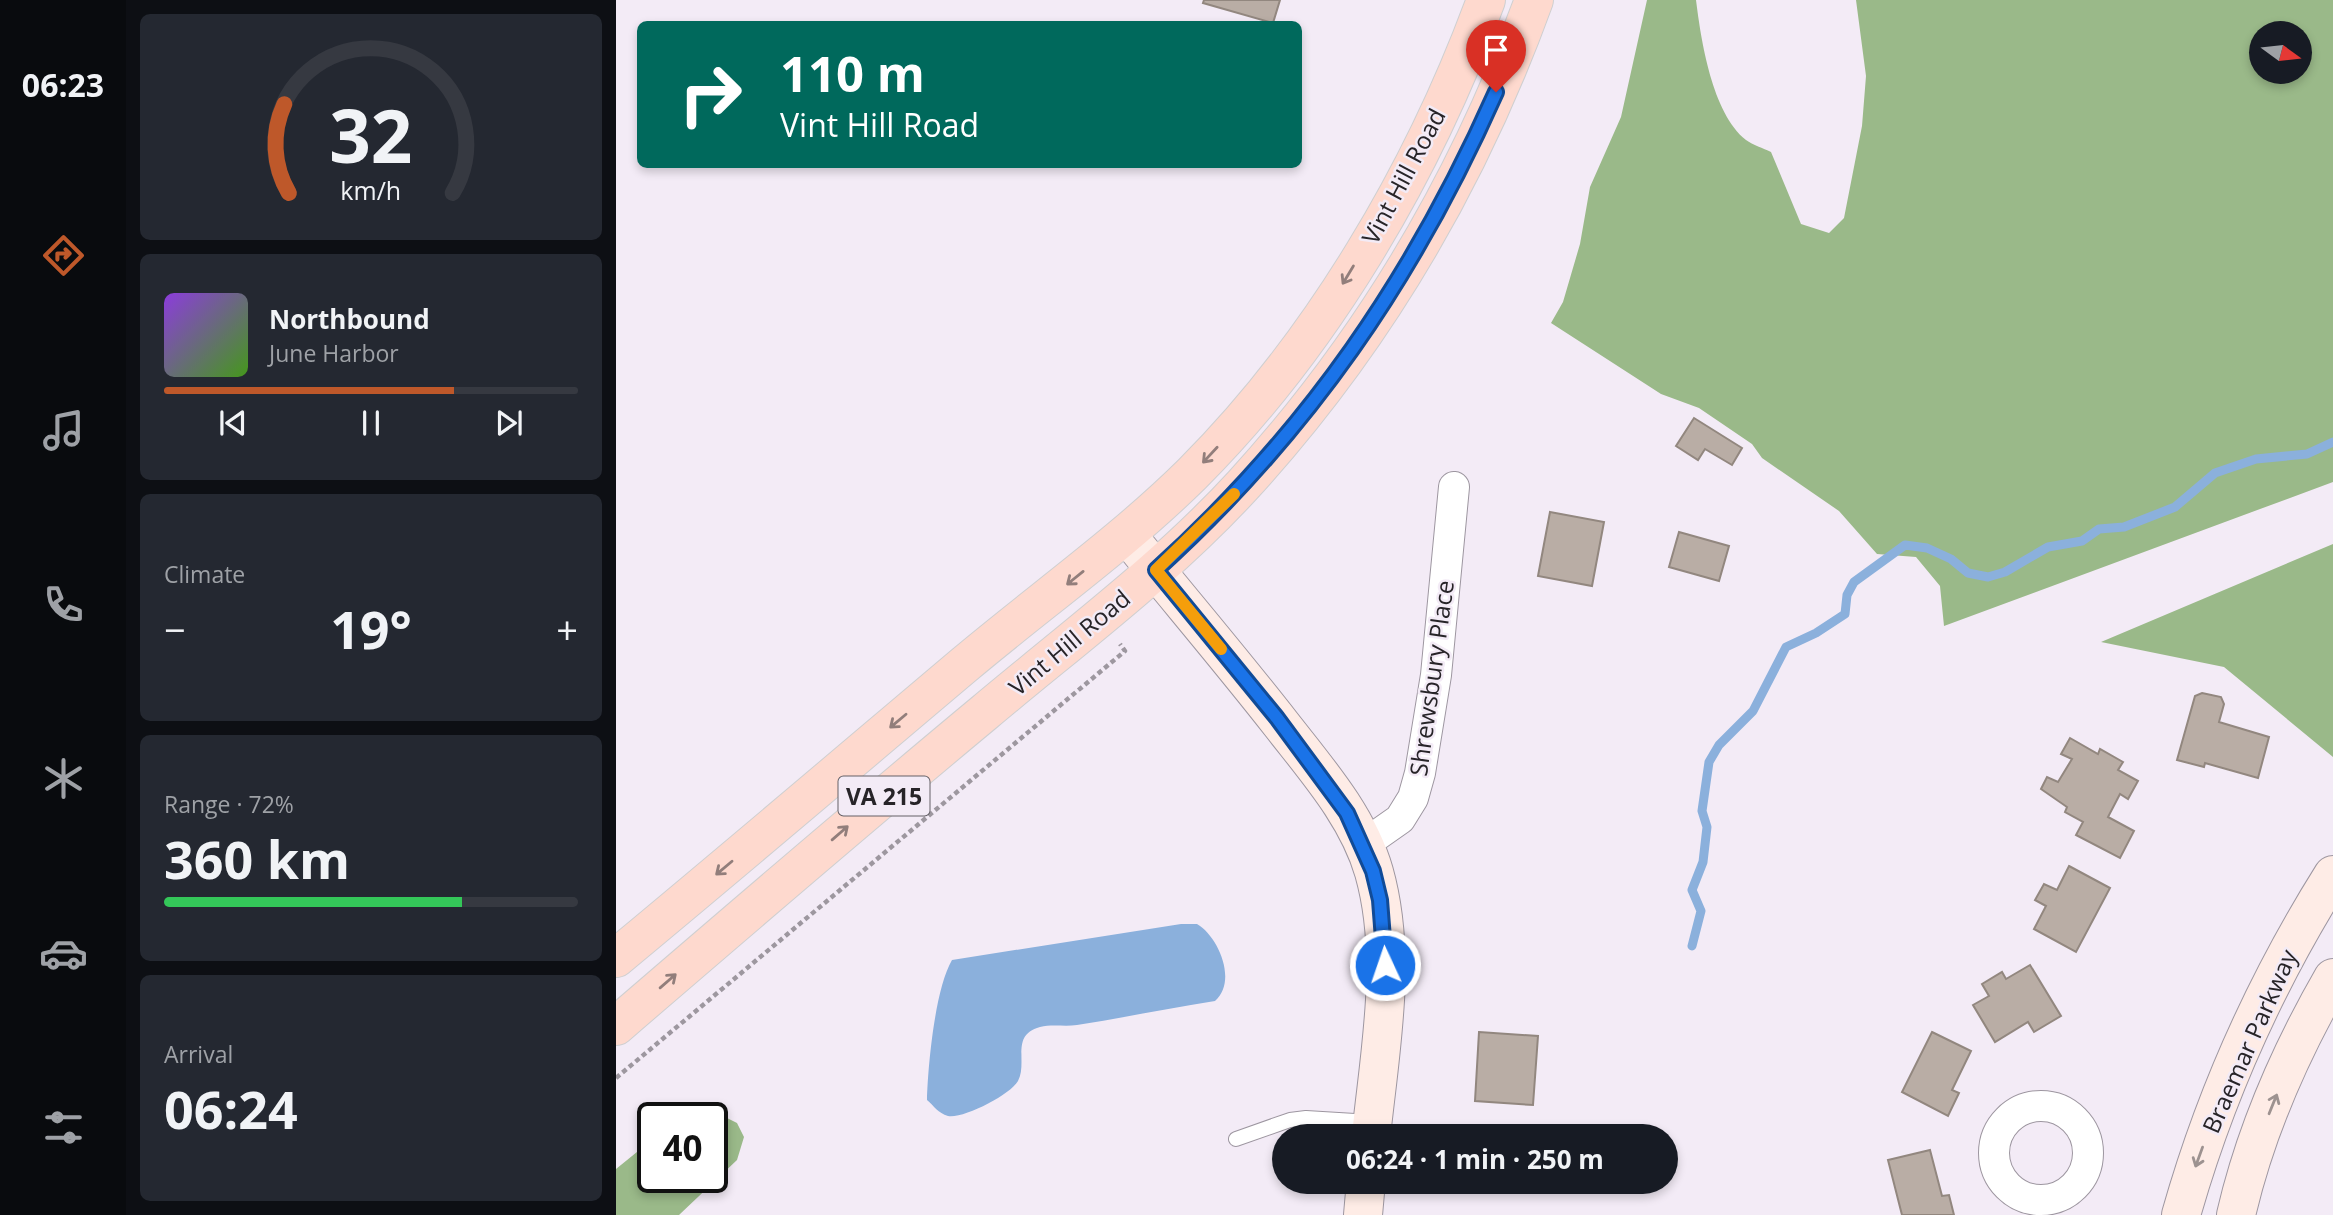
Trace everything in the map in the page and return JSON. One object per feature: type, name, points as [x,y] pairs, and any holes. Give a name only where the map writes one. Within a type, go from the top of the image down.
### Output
[{"type":"main road","name":"Vint Hill Road","points":[[616,958],[984,648],[1127,535],[1221,443],[1283,367],[1340,288],[1416,156],[1471,41],[1486,0]]},
{"type":"main road","name":"Vint Hill Road","points":[[616,1026],[870,807],[1156,570],[1241,487],[1317,398],[1380,311],[1422,242],[1466,157],[1534,0]]},
{"type":"street","name":"Shrewsbury Place","points":[[1363,845],[1400,820],[1413,798],[1420,773],[1436,675],[1454,487]]},
{"type":"street","points":[[1127,535],[1314,767],[1347,813],[1363,845],[1380,900],[1385,946],[1385,1004],[1373,1124]]},
{"type":"street","name":"Braemar Parkway","points":[[2182,1215],[2228,1076],[2304,921],[2333,875]]},
{"type":"street","name":"Braemar Parkway","points":[[2236,1215],[2260,1134],[2285,1073],[2333,978]]},
{"type":"street","points":[[1363,1215],[1365,1194]]},
{"type":"lane","points":[[1279,1124],[1306,1118],[1342,1124]]},
{"type":"lane","points":[[1236,1139],[1272,1126]]},
{"type":"path","points":[[616,1078],[1125,651]]},
{"type":"green space","points":[[1647,0],[1696,0],[1710,75],[1734,128],[1746,140],[1771,152],[1801,224],[1829,233],[1844,218],[1862,126],[1866,76],[1856,0],[2333,0],[2333,482],[1944,626],[1940,586],[1916,557],[1877,554],[1839,511],[1762,458],[1752,444],[1699,408],[1661,394],[1551,323],[1563,302],[1580,244],[1590,187],[1621,117]]},
{"type":"green space","points":[[2333,544],[2333,757],[2224,667],[2101,642]]},
{"type":"green space","points":[[728,1118],[737,1123],[744,1137],[737,1160],[728,1169]]},
{"type":"green space","points":[[637,1152],[637,1193],[702,1193],[679,1215],[616,1215],[616,1169]]},
{"type":"water","points":[[1181,924],[1197,924],[1218,948],[1225,971],[1225,982],[1215,1001],[1077,1025],[1040,1027],[1025,1036],[1022,1043],[1021,1074],[1006,1093],[975,1110],[955,1116],[941,1113],[927,1100],[937,1008],[952,960]]},
{"type":"building","points":[[1204,0],[1280,0],[1274,21],[1203,3]]},
{"type":"building","points":[[1694,418],[1742,448],[1732,465],[1705,449],[1698,460],[1676,446]]},
{"type":"building","points":[[1550,512],[1604,522],[1592,586],[1538,576]]},
{"type":"building","points":[[1679,532],[1729,546],[1719,581],[1669,567]]},
{"type":"building","points":[[2202,693],[2221,697],[2224,704],[2219,722],[2269,737],[2258,778],[2205,763],[2204,767],[2177,760],[2195,696]]},
{"type":"building","points":[[2070,738],[2098,754],[2100,749],[2123,762],[2118,770],[2138,781],[2128,799],[2120,794],[2108,817],[2134,831],[2120,858],[2076,835],[2083,822],[2065,812],[2067,807],[2041,789],[2047,777],[2058,782],[2072,759],[2061,754]]},
{"type":"building","points":[[2069,866],[2110,888],[2076,952],[2034,929],[2046,906],[2035,900],[2044,884],[2057,890]]},
{"type":"building","points":[[2030,965],[2061,1016],[2034,1032],[2028,1022],[1995,1042],[1973,1005],[1989,996],[1982,984],[2002,972],[2006,979]]},
{"type":"building","points":[[1479,1032],[1538,1036],[1533,1105],[1475,1101]]},
{"type":"building","points":[[1932,1032],[1971,1051],[1952,1090],[1959,1093],[1948,1116],[1902,1092]]},
{"type":"building","points":[[1930,1150],[1942,1196],[1949,1195],[1954,1215],[1902,1215],[1888,1160]]},
{"type":"waterway","points":[[1692,946],[1701,911],[1692,890],[1703,862],[1707,827],[1702,811],[1709,762],[1719,745],[1753,711],[1786,647],[1816,633],[1845,614],[1847,595],[1854,582],[1905,545],[1927,548],[1951,559],[1968,573],[1988,577],[2005,572],[2048,547],[2082,541],[2099,529],[2124,527],[2175,507],[2215,473],[2256,459],[2307,454],[2333,442]]},
{"type":"slow traffic","points":[[1221,649],[1156,570],[1234,494]]},
{"type":"route","points":[[1385,965],[1380,900],[1373,871],[1347,813],[1277,718],[1156,570],[1241,487],[1317,398],[1365,334],[1422,242],[1496,92]]}]
